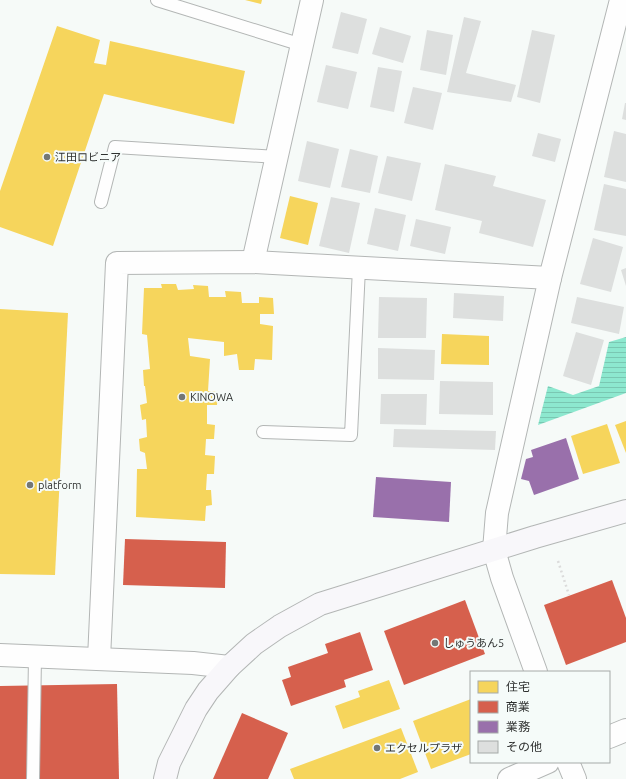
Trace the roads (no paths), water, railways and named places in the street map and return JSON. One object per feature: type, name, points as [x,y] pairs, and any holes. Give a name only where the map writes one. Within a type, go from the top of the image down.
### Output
[{"type":"street","points":[[253,262],[312,0]]},
{"type":"street","points":[[536,671],[502,578],[494,550],[497,513],[550,278],[621,0]]},
{"type":"street","points":[[99,659],[117,263],[253,262],[550,278]]},
{"type":"street","points":[[165,779],[169,763],[196,709],[208,691],[229,667],[254,644],[280,626],[320,604],[626,511]]},
{"type":"street","points":[[0,655],[193,663],[229,667]]},
{"type":"street","points":[[610,736],[626,730]]},
{"type":"street","points":[[509,779],[546,763]]},
{"type":"street","points":[[568,763],[575,779]]},
{"type":"lane","points":[[157,0],[302,45]]},
{"type":"lane","points":[[101,202],[115,147],[277,157]]},
{"type":"lane","points":[[263,432],[351,435],[359,268]]},
{"type":"lane","points":[[33,779],[36,657]]},
{"type":"place","name":"江田ロビニア","points":[[47,157]]},
{"type":"place","name":"KINOWA","points":[[182,397]]},
{"type":"place","name":"platform","points":[[30,485]]},
{"type":"place","name":"しゅうあん5","points":[[435,643]]},
{"type":"place","name":"エクセルプラザ","points":[[377,748]]}]
